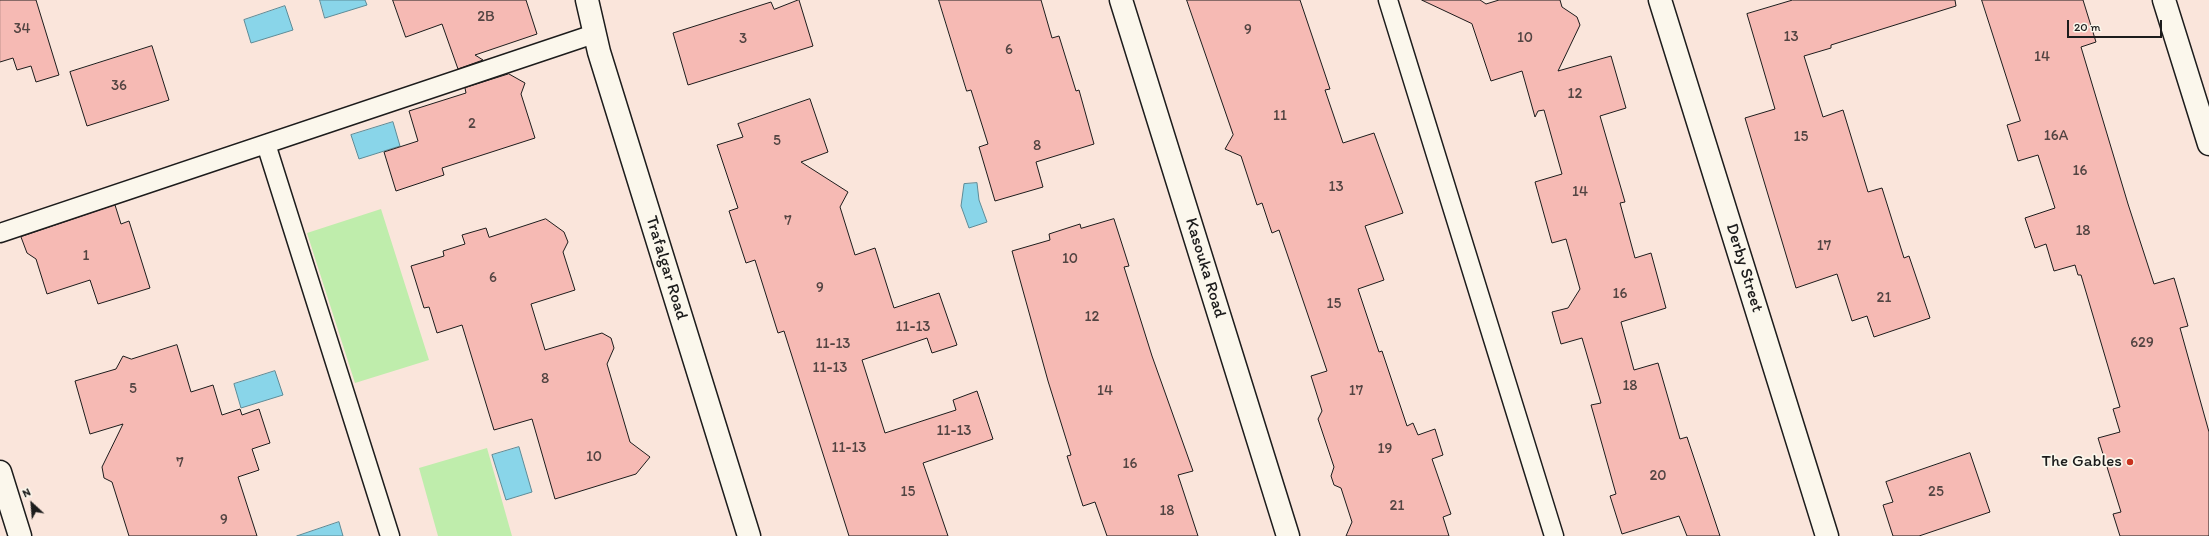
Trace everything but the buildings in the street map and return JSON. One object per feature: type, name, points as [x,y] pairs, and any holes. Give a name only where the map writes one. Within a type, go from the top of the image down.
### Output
[{"type":"street","name":"Trafalgar Road","points":[[587,0],[594,34],[749,536]]},
{"type":"street","name":"Kasouka Road","points":[[1121,0],[1288,536]]},
{"type":"street","name":"Derby Street","points":[[1660,0],[1827,536]]},
{"type":"street","points":[[2164,0],[2209,144]]},
{"type":"street","points":[[0,472],[20,536]]},
{"type":"lane","points":[[1388,0],[1554,536]]},
{"type":"lane","points":[[0,233],[594,34]]},
{"type":"lane","points":[[266,144],[390,536]]},
{"type":"green space","points":[[381,209],[429,360],[355,383],[307,233]]},
{"type":"green space","points":[[487,448],[512,536],[438,536],[419,468]]},
{"type":"water","points":[[320,0],[365,0],[367,5],[325,18]]},
{"type":"water","points":[[285,6],[293,30],[251,43],[244,20]]},
{"type":"water","points":[[393,122],[400,146],[359,159],[351,135]]},
{"type":"water","points":[[977,183],[979,200],[987,222],[969,228],[961,206],[964,184]]},
{"type":"water","points":[[275,371],[283,395],[241,408],[234,384]]},
{"type":"water","points":[[519,447],[532,492],[506,500],[492,455]]},
{"type":"water","points":[[339,522],[343,536],[297,536]]},
{"type":"place","name":"The Gables","points":[[2130,462]]}]
